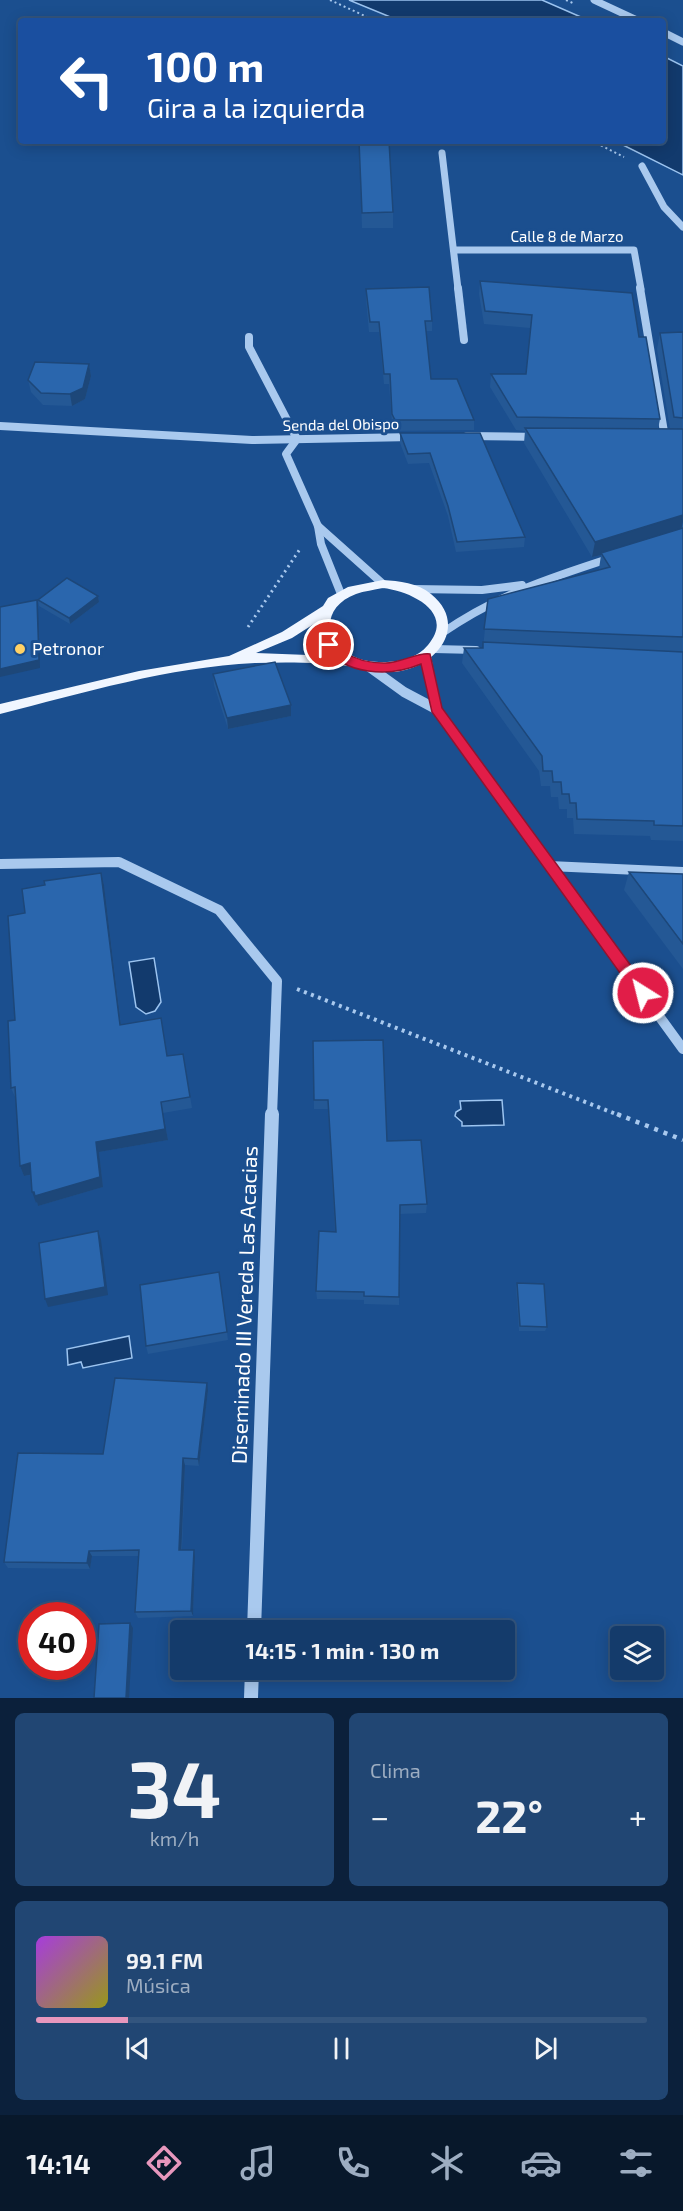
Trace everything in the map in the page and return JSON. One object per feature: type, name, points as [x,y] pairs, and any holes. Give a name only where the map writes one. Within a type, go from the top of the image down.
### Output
[{"type":"main road","points":[[0,709],[94,687],[226,661],[299,659],[352,662],[387,668],[406,665],[430,653],[442,633],[443,620],[437,608],[427,598],[413,590],[383,584],[354,588],[341,594],[326,610],[287,635],[226,661]]},
{"type":"main road","points":[[326,610],[322,622],[323,633],[329,645],[339,655],[352,662]]},
{"type":"street","points":[[594,0],[633,18]]},
{"type":"street","points":[[666,33],[683,41]]},
{"type":"street","points":[[442,153],[464,340]]},
{"type":"street","points":[[642,166],[673,219],[683,227]]},
{"type":"street","name":"Calle 8 de Marzo","points":[[454,250],[634,250],[669,438],[653,438]]},
{"type":"street","points":[[649,334],[660,334]]},
{"type":"street","points":[[249,337],[249,347],[297,439],[286,454],[318,526],[321,544],[341,594]]},
{"type":"street","name":"Senda del Obispo","points":[[0,426],[252,440],[425,437]]},
{"type":"street","points":[[460,436],[551,437]]},
{"type":"street","points":[[318,526],[383,584]]},
{"type":"street","points":[[442,633],[468,615],[531,584],[618,556]]},
{"type":"street","points":[[413,590],[482,590],[531,584]]},
{"type":"street","points":[[436,709],[430,653],[481,651]]},
{"type":"street","points":[[368,666],[404,692],[436,709],[683,1049]]},
{"type":"street","points":[[0,864],[119,862],[219,910],[277,981]]},
{"type":"street","points":[[549,866],[683,872]]},
{"type":"street","name":"Diseminado III Vereda Las Acacias","points":[[254,1620],[277,981]]},
{"type":"street","points":[[251,1698],[252,1680]]},
{"type":"path","points":[[330,0],[369,18]]},
{"type":"path","points":[[598,144],[642,166]]},
{"type":"path","points":[[247,629],[298,549],[321,544]]},
{"type":"path","points":[[277,981],[683,1140]]},
{"type":"water","points":[[349,0],[542,0],[583,18],[393,18]]},
{"type":"water","points":[[666,58],[683,66],[683,175],[621,144],[666,144]]},
{"type":"water","points":[[154,958],[161,1002],[155,1011],[146,1014],[136,1007],[129,962]]},
{"type":"water","points":[[502,1100],[504,1125],[462,1126],[462,1122],[455,1116],[456,1112],[461,1109],[460,1101]]},
{"type":"water","points":[[129,1336],[132,1358],[83,1368],[81,1362],[68,1365],[67,1349]]},
{"type":"building","points":[[359,144],[389,144],[393,212],[362,213]]},
{"type":"building","points":[[480,281],[632,293],[639,337],[646,337],[660,419],[517,417],[491,374],[526,374],[532,315],[485,311]]},
{"type":"building","points":[[429,287],[432,321],[425,321],[431,379],[457,379],[474,420],[395,420],[392,414],[390,374],[384,374],[379,322],[370,322],[366,289]]},
{"type":"building","points":[[683,332],[683,418],[674,417],[660,333]]},
{"type":"building","points":[[35,362],[89,364],[83,388],[70,394],[41,393],[28,380]]},
{"type":"building","points":[[525,428],[683,429],[683,515],[595,542]]},
{"type":"building","points":[[400,433],[480,433],[525,537],[457,542],[448,506],[430,453],[408,454]]},
{"type":"building","points":[[683,528],[683,637],[484,629],[488,599],[610,567],[601,553]]},
{"type":"building","points":[[67,578],[98,596],[69,618],[38,600]]},
{"type":"building","points":[[37,600],[39,660],[0,669],[0,607]]},
{"type":"building","points":[[483,642],[683,652],[683,826],[654,825],[654,821],[577,819],[576,803],[570,803],[569,794],[562,794],[561,782],[553,782],[552,771],[543,771],[542,756],[464,648],[483,648]]},
{"type":"building","points":[[275,662],[291,705],[227,718],[213,674]]},
{"type":"building","points":[[629,872],[683,874],[683,944]]},
{"type":"building","points":[[101,873],[120,1025],[161,1018],[167,1056],[183,1054],[190,1097],[161,1102],[165,1129],[96,1142],[100,1177],[35,1196],[32,1192],[30,1163],[20,1166],[15,1087],[11,1088],[8,1021],[15,1020],[8,916],[25,913],[22,889],[45,885],[44,881]]},
{"type":"building","points":[[383,1040],[387,1141],[421,1140],[427,1204],[400,1205],[399,1297],[364,1296],[364,1292],[316,1291],[319,1231],[336,1232],[328,1100],[314,1100],[313,1041]]},
{"type":"building","points":[[98,1231],[105,1287],[45,1299],[39,1243]]},
{"type":"building","points":[[219,1272],[227,1332],[146,1346],[140,1285]]},
{"type":"building","points":[[517,1283],[544,1284],[547,1327],[520,1326]]},
{"type":"building","points":[[115,1378],[207,1383],[198,1459],[183,1458],[179,1550],[194,1550],[191,1611],[135,1612],[139,1550],[89,1551],[87,1563],[4,1562],[18,1453],[103,1454]]},
{"type":"building","points":[[130,1623],[126,1698],[94,1698],[99,1624]]},
{"type":"place","name":"Petronor","points":[[20,649]]},
{"type":"route","points":[[329,645],[339,655],[352,662],[368,666],[387,668],[406,665],[426,657],[436,709],[643,993]]}]
